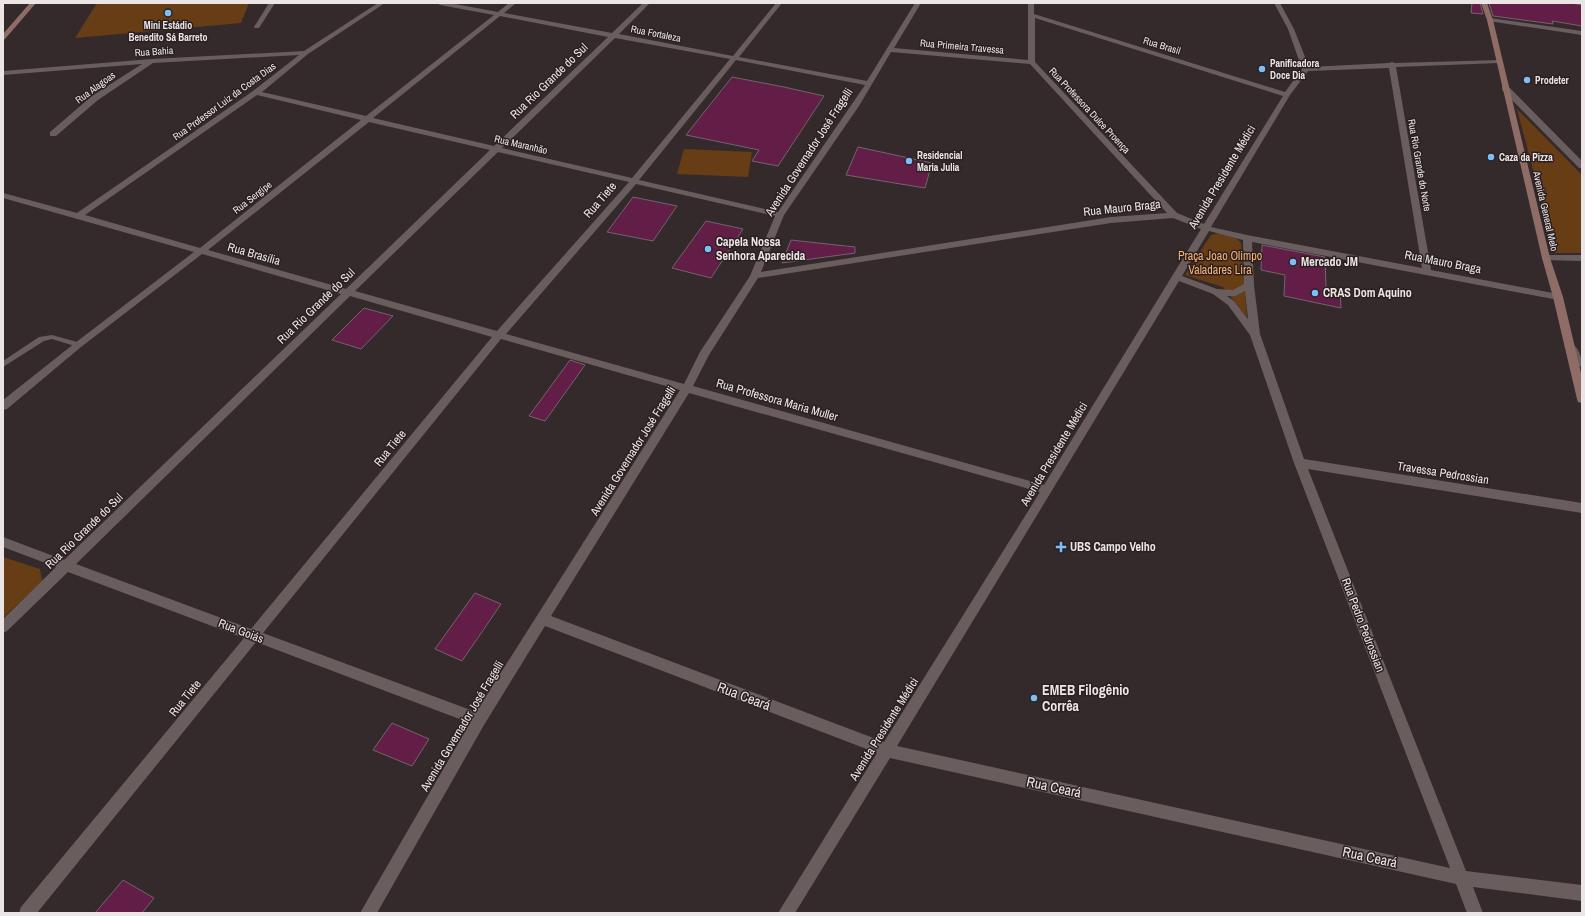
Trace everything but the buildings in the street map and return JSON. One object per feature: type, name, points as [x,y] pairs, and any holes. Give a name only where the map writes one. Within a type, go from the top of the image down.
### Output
[{"type":"main road","points":[[3,38],[32,3]]},
{"type":"main road","name":"Avenida General Melo","points":[[1484,3],[1490,20],[1546,258],[1558,297],[1582,400]]},
{"type":"street","points":[[257,27],[272,3]]},
{"type":"street","name":"Rua Professor Luiz da Costa Dias","points":[[78,216],[256,93],[306,53],[382,3]]},
{"type":"street","name":"Rua Fortaleza","points":[[440,3],[868,83]]},
{"type":"street","name":"Rua Sergipe","points":[[3,406],[78,345],[201,251],[513,3]]},
{"type":"street","name":"Rua Rio Grande do Sul","points":[[3,628],[647,3]]},
{"type":"street","name":"Rua Tiete","points":[[27,913],[499,335],[634,181],[779,3]]},
{"type":"street","name":"Avenida Governador José Fragelli","points":[[368,913],[479,720],[687,388],[704,354],[755,276],[780,215],[855,106],[868,83],[891,50],[918,3]]},
{"type":"street","points":[[1031,3],[1032,62]]},
{"type":"street","points":[[1277,3],[1291,30],[1306,69],[1392,64],[1499,61]]},
{"type":"street","name":"Rua Brasil","points":[[1032,15],[1287,95]]},
{"type":"street","points":[[1490,20],[1582,34]]},
{"type":"street","name":"Rua Primeira Travessa","points":[[891,50],[1032,62]]},
{"type":"street","name":"Rua Bahia","points":[[3,73],[152,61],[306,53]]},
{"type":"street","name":"Rua Alagoas","points":[[53,134],[95,98],[152,61]]},
{"type":"street","name":"Rua Professora Dulce Proença","points":[[1032,62],[1174,215]]},
{"type":"street","name":"Rua Rio Grande do Norte","points":[[1392,64],[1427,271]]},
{"type":"street","name":"Avenida Presidente Médici","points":[[786,913],[1047,490],[1287,95],[1306,69]]},
{"type":"street","points":[[1505,88],[1582,166]]},
{"type":"street","name":"Rua Maranhão","points":[[256,93],[780,215]]},
{"type":"street","name":"Rua Brasília","points":[[3,195],[499,335]]},
{"type":"street","name":"Rua Mauro Braga","points":[[755,276],[1111,220],[1174,215],[1206,228],[1247,238],[1558,297]]},
{"type":"street","name":"Rua Pedro Pedrossian","points":[[1247,238],[1249,285],[1255,334],[1300,463],[1475,913]]},
{"type":"street","points":[[1546,258],[1582,258]]},
{"type":"street","name":"Rua Pedro Pedrossian","points":[[1176,277],[1216,292],[1235,293],[1249,285]]},
{"type":"street","name":"Rua Pedro Pedrossian","points":[[1216,292],[1231,304],[1255,334]]},
{"type":"street","name":"Rua Professora Maria Muller","points":[[499,335],[1047,490]]},
{"type":"street","points":[[1569,346],[1582,363]]},
{"type":"street","name":"Travessa Pedrossian","points":[[1300,463],[1582,508]]},
{"type":"street","name":"Rua Goiás","points":[[3,542],[479,720]]},
{"type":"street","name":"Rua Ceará","points":[[543,619],[886,750],[1462,878],[1582,893]]},
{"type":"lane","points":[[3,364],[42,339],[52,337],[78,345]]},
{"type":"green space","name":"Mini Estádio Benedito Sá Barreto","points":[[97,3],[249,3],[241,23],[75,38]]},
{"type":"green space","points":[[1517,109],[1582,175],[1582,253],[1555,253]]},
{"type":"green space","points":[[684,149],[752,152],[748,177],[677,174]]},
{"type":"green space","name":"Praça Joao Olimpo Valadares Lira","points":[[1219,233],[1236,238],[1241,243],[1247,317],[1223,287],[1185,275],[1211,235]]},
{"type":"green space","points":[[3,557],[40,569],[42,581],[3,618]]},
{"type":"place","name":"Mini Estádio Benedito Sá Barreto","points":[[168,13]]},
{"type":"place","name":"Panificadora Doce Dia","points":[[1262,69]]},
{"type":"place","name":"Prodeter","points":[[1527,80]]},
{"type":"place","name":"Caza da Pizza","points":[[1491,157]]},
{"type":"place","name":"Residencial Maria Julia","points":[[909,161]]},
{"type":"place","name":"Capela Nossa Senhora Aparecida","points":[[708,249]]},
{"type":"place","name":"Mercado JM","points":[[1293,262]]},
{"type":"place","name":"CRAS Dom Aquino","points":[[1315,293]]},
{"type":"place","name":"UBS Campo Velho","points":[[1061,547]]},
{"type":"place","name":"EMEB Filogênio Corrêa","points":[[1034,698]]}]
